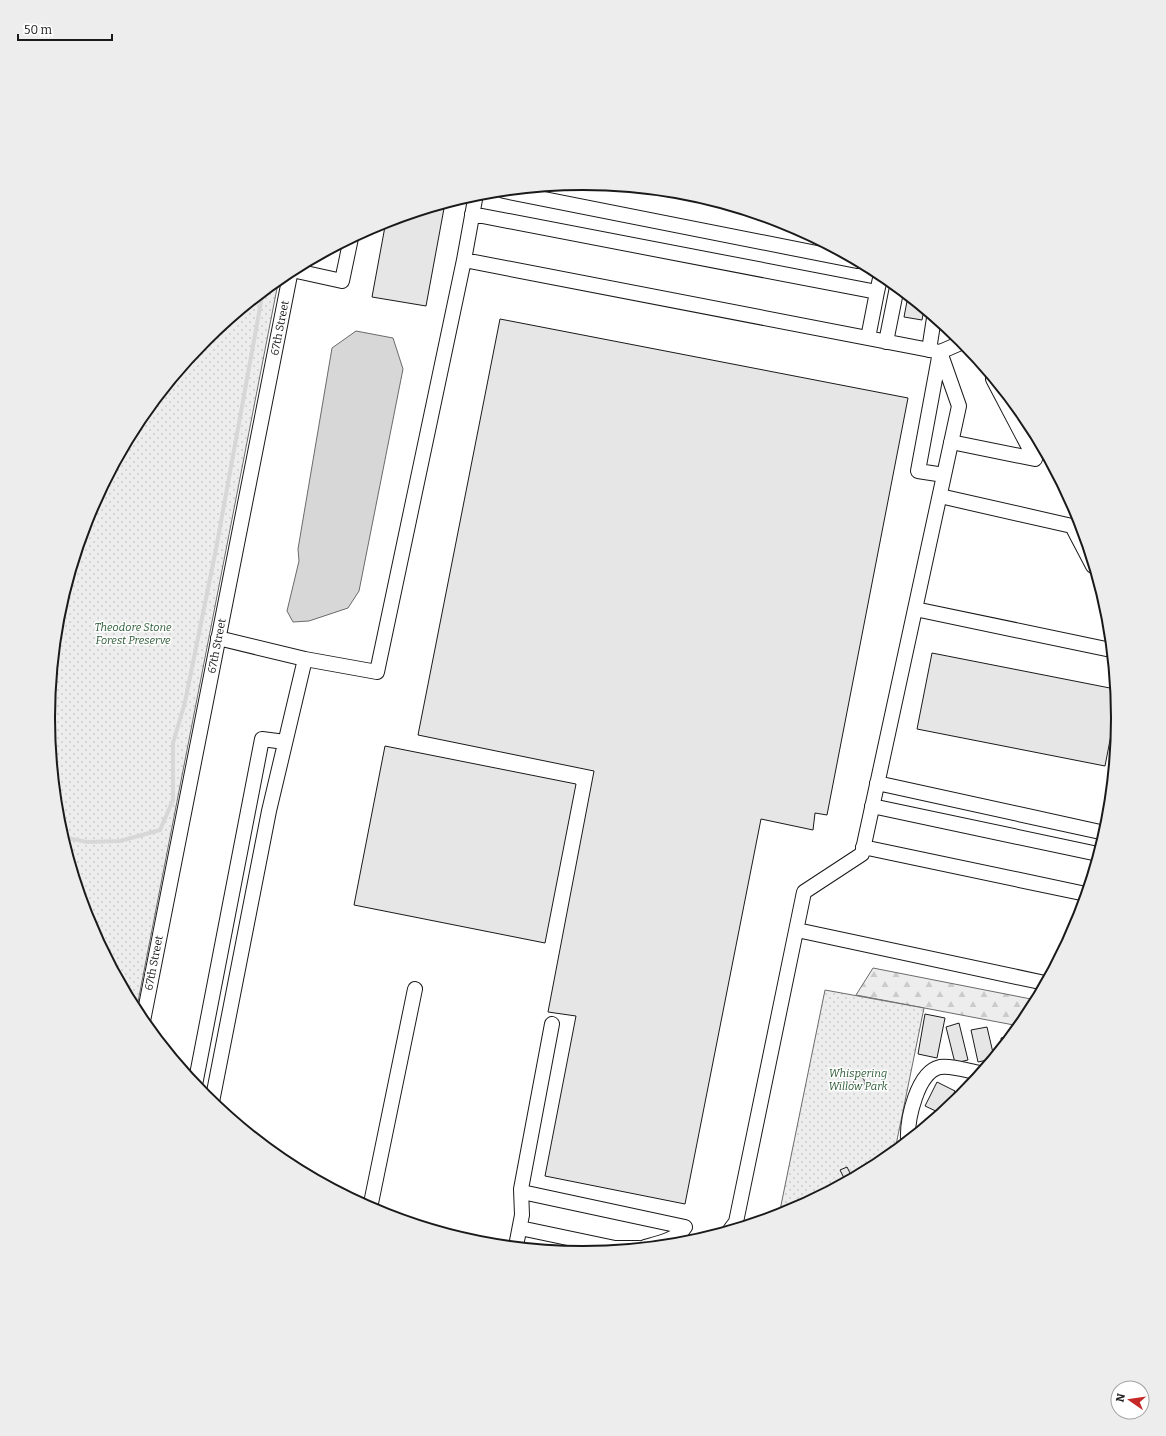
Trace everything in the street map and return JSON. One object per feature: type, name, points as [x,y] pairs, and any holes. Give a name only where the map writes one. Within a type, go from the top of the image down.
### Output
[{"type":"street","points":[[520,194],[842,258]]},
{"type":"street","points":[[218,638],[305,660],[377,672],[464,260],[475,201]]},
{"type":"street","points":[[472,214],[877,292]]},
{"type":"street","points":[[301,272],[342,281],[351,243]]},
{"type":"street","points":[[464,260],[934,351],[955,344]]},
{"type":"street","name":"67th Street","points":[[145,1012],[289,280]]},
{"type":"street","points":[[868,338],[879,281]]},
{"type":"street","points":[[886,342],[896,293]]},
{"type":"street","points":[[934,324],[934,351],[918,471],[944,475]]},
{"type":"street","points":[[735,1223],[804,892],[862,854],[959,406],[934,351]]},
{"type":"street","points":[[951,442],[1035,459],[1004,399]]},
{"type":"street","points":[[940,496],[1072,526],[1082,544]]},
{"type":"street","points":[[915,610],[1106,649]]},
{"type":"street","points":[[214,1094],[269,811],[305,660]]},
{"type":"street","points":[[197,1077],[262,739],[285,742]]},
{"type":"street","points":[[877,783],[1099,832]]},
{"type":"street","points":[[872,806],[1093,853]]},
{"type":"street","points":[[863,847],[1081,893]]},
{"type":"street","points":[[229,909],[249,914]]},
{"type":"street","points":[[797,930],[1041,981]]},
{"type":"street","points":[[371,1202],[415,989]]},
{"type":"street","points":[[517,1241],[522,1215],[522,1192],[552,1024]]},
{"type":"street","points":[[908,1133],[909,1122],[916,1096],[920,1086],[931,1072],[939,1067],[949,1067],[974,1072]]},
{"type":"street","points":[[522,1192],[685,1227],[683,1231],[670,1238]]},
{"type":"street","points":[[520,1228],[603,1245]]},
{"type":"green space","name":"Theodore Stone Forest Preserve","points":[[277,288],[138,1001],[109,952],[95,920],[73,855],[65,821],[56,753],[55,718],[56,683],[65,615],[83,548],[95,516],[109,484],[144,425],[186,370],[210,345],[235,321]]},
{"type":"green space","points":[[873,968],[1030,999],[1012,1025],[856,995]]},
{"type":"green space","name":"Whispering Willow Park","points":[[825,990],[924,1008],[897,1142],[876,1157],[817,1192],[780,1208]]},
{"type":"shaded area","points":[[356,331],[393,338],[403,369],[359,591],[348,608],[309,621],[293,622],[287,611],[299,561],[298,549],[332,348]]},
{"type":"building","points":[[444,209],[426,306],[372,297],[385,229]]},
{"type":"building","points":[[907,301],[923,314],[922,320],[904,317]]},
{"type":"building","points":[[500,319],[908,398],[827,815],[815,813],[813,830],[761,819],[685,1204],[545,1176],[576,1016],[548,1012],[594,771],[418,735]]},
{"type":"building","points":[[932,653],[1110,688],[1110,738],[1105,766],[917,729]]},
{"type":"building","points":[[385,746],[576,784],[545,943],[354,905]]},
{"type":"building","points":[[925,1014],[945,1018],[937,1058],[918,1054]]},
{"type":"building","points":[[959,1023],[968,1060],[955,1063],[946,1027]]},
{"type":"building","points":[[987,1027],[993,1051],[984,1061],[978,1062],[971,1030]]},
{"type":"building","points":[[859,1076],[863,1078],[865,1082],[863,1086],[859,1088],[855,1086],[853,1082],[855,1078]]},
{"type":"building","points":[[937,1082],[955,1091],[935,1111],[925,1106]]},
{"type":"building","points":[[847,1167],[850,1173],[843,1177],[840,1170]]},
{"type":"waterway","points":[[69,838],[87,842],[120,841],[160,830],[173,800],[173,743],[185,702],[216,549],[261,299]]}]
